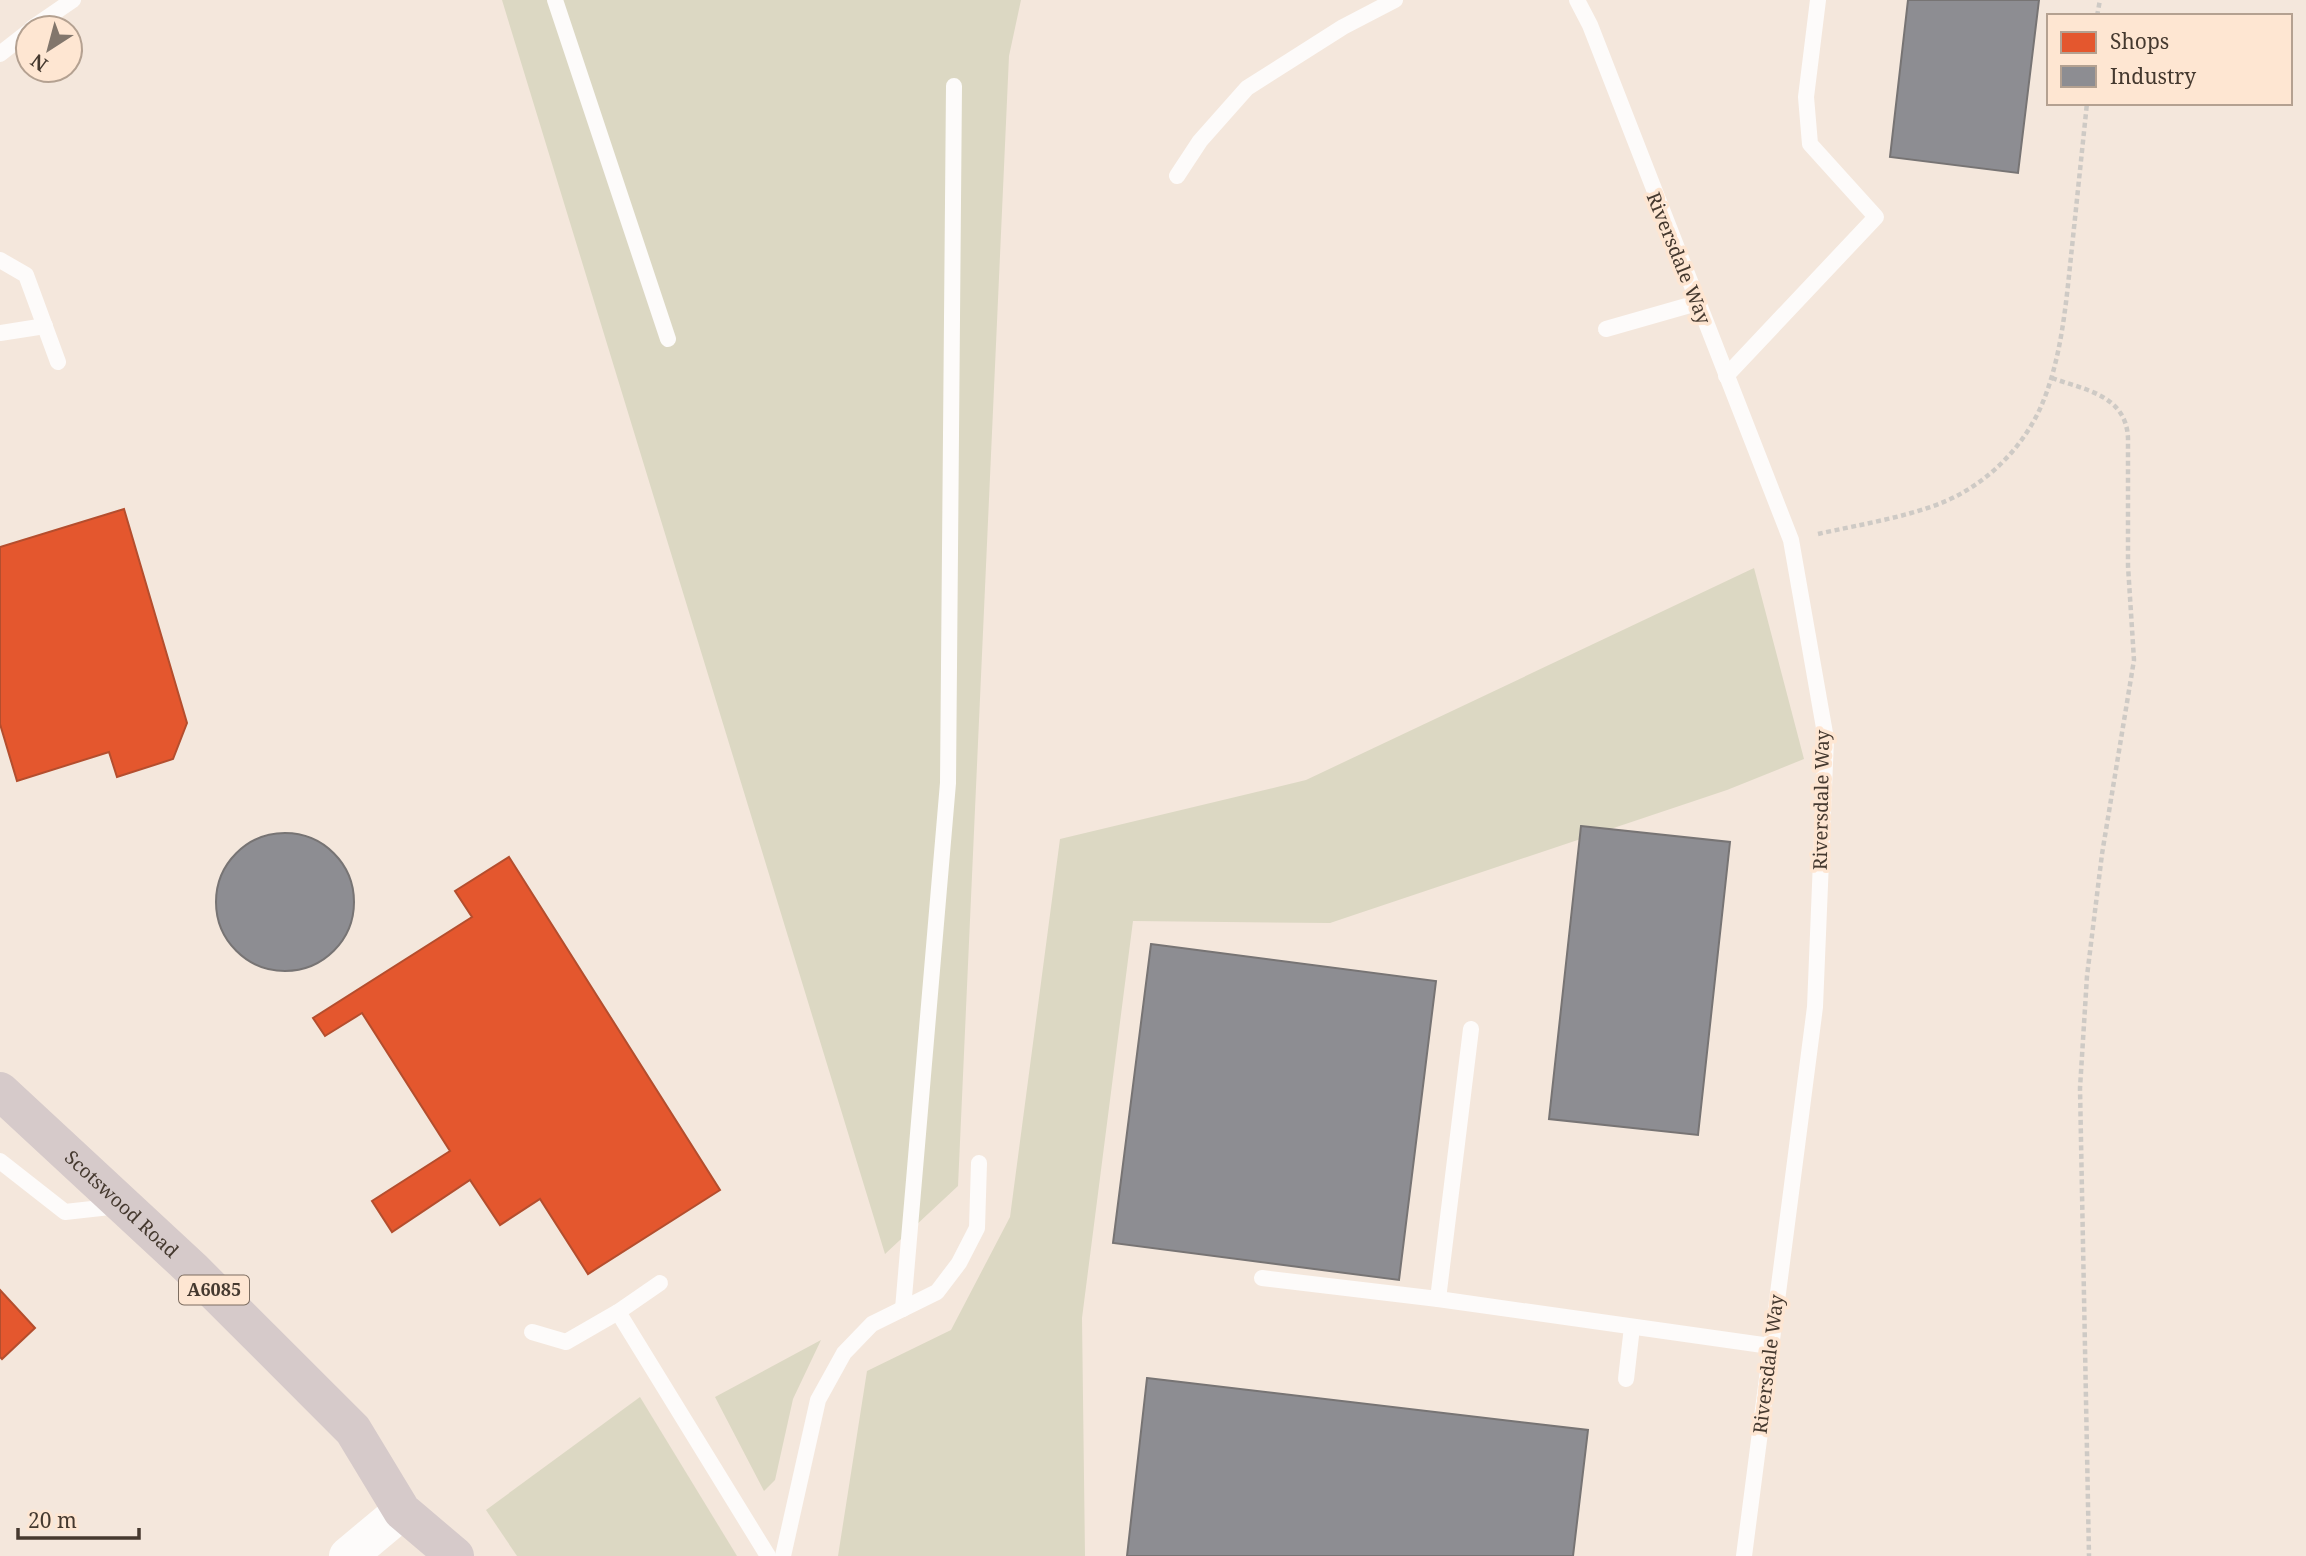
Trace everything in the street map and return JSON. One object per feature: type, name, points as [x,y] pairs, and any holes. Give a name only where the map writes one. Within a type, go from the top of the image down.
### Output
[{"type":"main road","name":"Scotswood Road","points":[[0,1091],[193,1270],[353,1430],[402,1511]]},
{"type":"main road","name":"A6085","points":[[402,1511],[455,1556]]},
{"type":"street","points":[[348,1556],[402,1511]]},
{"type":"lane","points":[[53,14],[73,0]]},
{"type":"lane","points":[[555,0],[668,339]]},
{"type":"lane","points":[[1177,176],[1200,142],[1248,88],[1343,27],[1395,0]]},
{"type":"lane","name":"Riversdale Way","points":[[1577,0],[1590,25],[1791,540],[1826,739],[1815,1007],[1744,1556]]},
{"type":"lane","points":[[1726,376],[1876,217],[1810,144],[1806,97],[1818,0]]},
{"type":"lane","points":[[0,54],[14,43]]},
{"type":"lane","points":[[903,1309],[948,783],[954,86]]},
{"type":"lane","points":[[0,260],[26,275],[58,362]]},
{"type":"lane","points":[[1606,329],[1697,303]]},
{"type":"lane","points":[[0,333],[45,326]]},
{"type":"lane","points":[[1438,1299],[1471,1029]]},
{"type":"lane","points":[[0,1161],[65,1212],[123,1206]]},
{"type":"lane","points":[[783,1556],[818,1400],[844,1353],[872,1324],[937,1292],[959,1263],[977,1228],[979,1163]]},
{"type":"lane","points":[[1262,1278],[1438,1299],[1770,1346]]},
{"type":"lane","points":[[532,1332],[566,1342],[618,1312],[660,1283]]},
{"type":"lane","points":[[618,1312],[768,1556]]},
{"type":"lane","points":[[1626,1379],[1632,1326]]},
{"type":"path","points":[[1791,540],[1898,516],[1960,494],[1992,473],[2018,446],[2037,414],[2052,379],[2067,299],[2087,105]]},
{"type":"path","points":[[2052,379],[2113,403],[2127,424],[2128,438],[2128,566],[2134,660],[2102,854],[2087,976],[2080,1088],[2089,1556]]},
{"type":"shaded area","points":[[502,0],[1021,0],[1009,56],[958,1186],[885,1254]]},
{"type":"shaded area","points":[[1754,568],[1804,759],[1727,790],[1330,923],[1133,921],[1082,1318],[1085,1556],[838,1556],[867,1371],[951,1330],[1010,1217],[1060,839],[1306,780]]},
{"type":"shaded area","points":[[821,1340],[793,1399],[775,1480],[764,1491],[715,1397]]},
{"type":"shaded area","points":[[640,1397],[737,1556],[517,1556],[486,1510]]},
{"type":"building: Shops","points":[[124,509],[187,723],[173,759],[117,777],[109,752],[17,781],[0,724],[0,547]]},
{"type":"building: Shops","points":[[509,857],[720,1190],[588,1274],[540,1199],[500,1225],[470,1180],[392,1232],[372,1201],[450,1151],[362,1013],[325,1036],[313,1018],[472,917],[455,891]]},
{"type":"building: Shops","points":[[0,1290],[35,1328],[2,1359],[0,1357]]},
{"type":"building: Industry","points":[[1908,0],[2039,0],[2018,173],[1890,157]]},
{"type":"building: Industry","points":[[1581,826],[1730,842],[1698,1135],[1549,1119]]},
{"type":"building: Industry","points":[[285,833],[311,838],[334,853],[349,876],[354,902],[349,928],[334,951],[311,966],[285,971],[259,966],[236,951],[221,928],[216,902],[221,876],[236,853],[259,838]]},
{"type":"building: Industry","points":[[1151,944],[1436,981],[1399,1280],[1113,1243]]},
{"type":"building: Industry","points":[[1147,1378],[1588,1430],[1573,1556],[1127,1556]]}]
